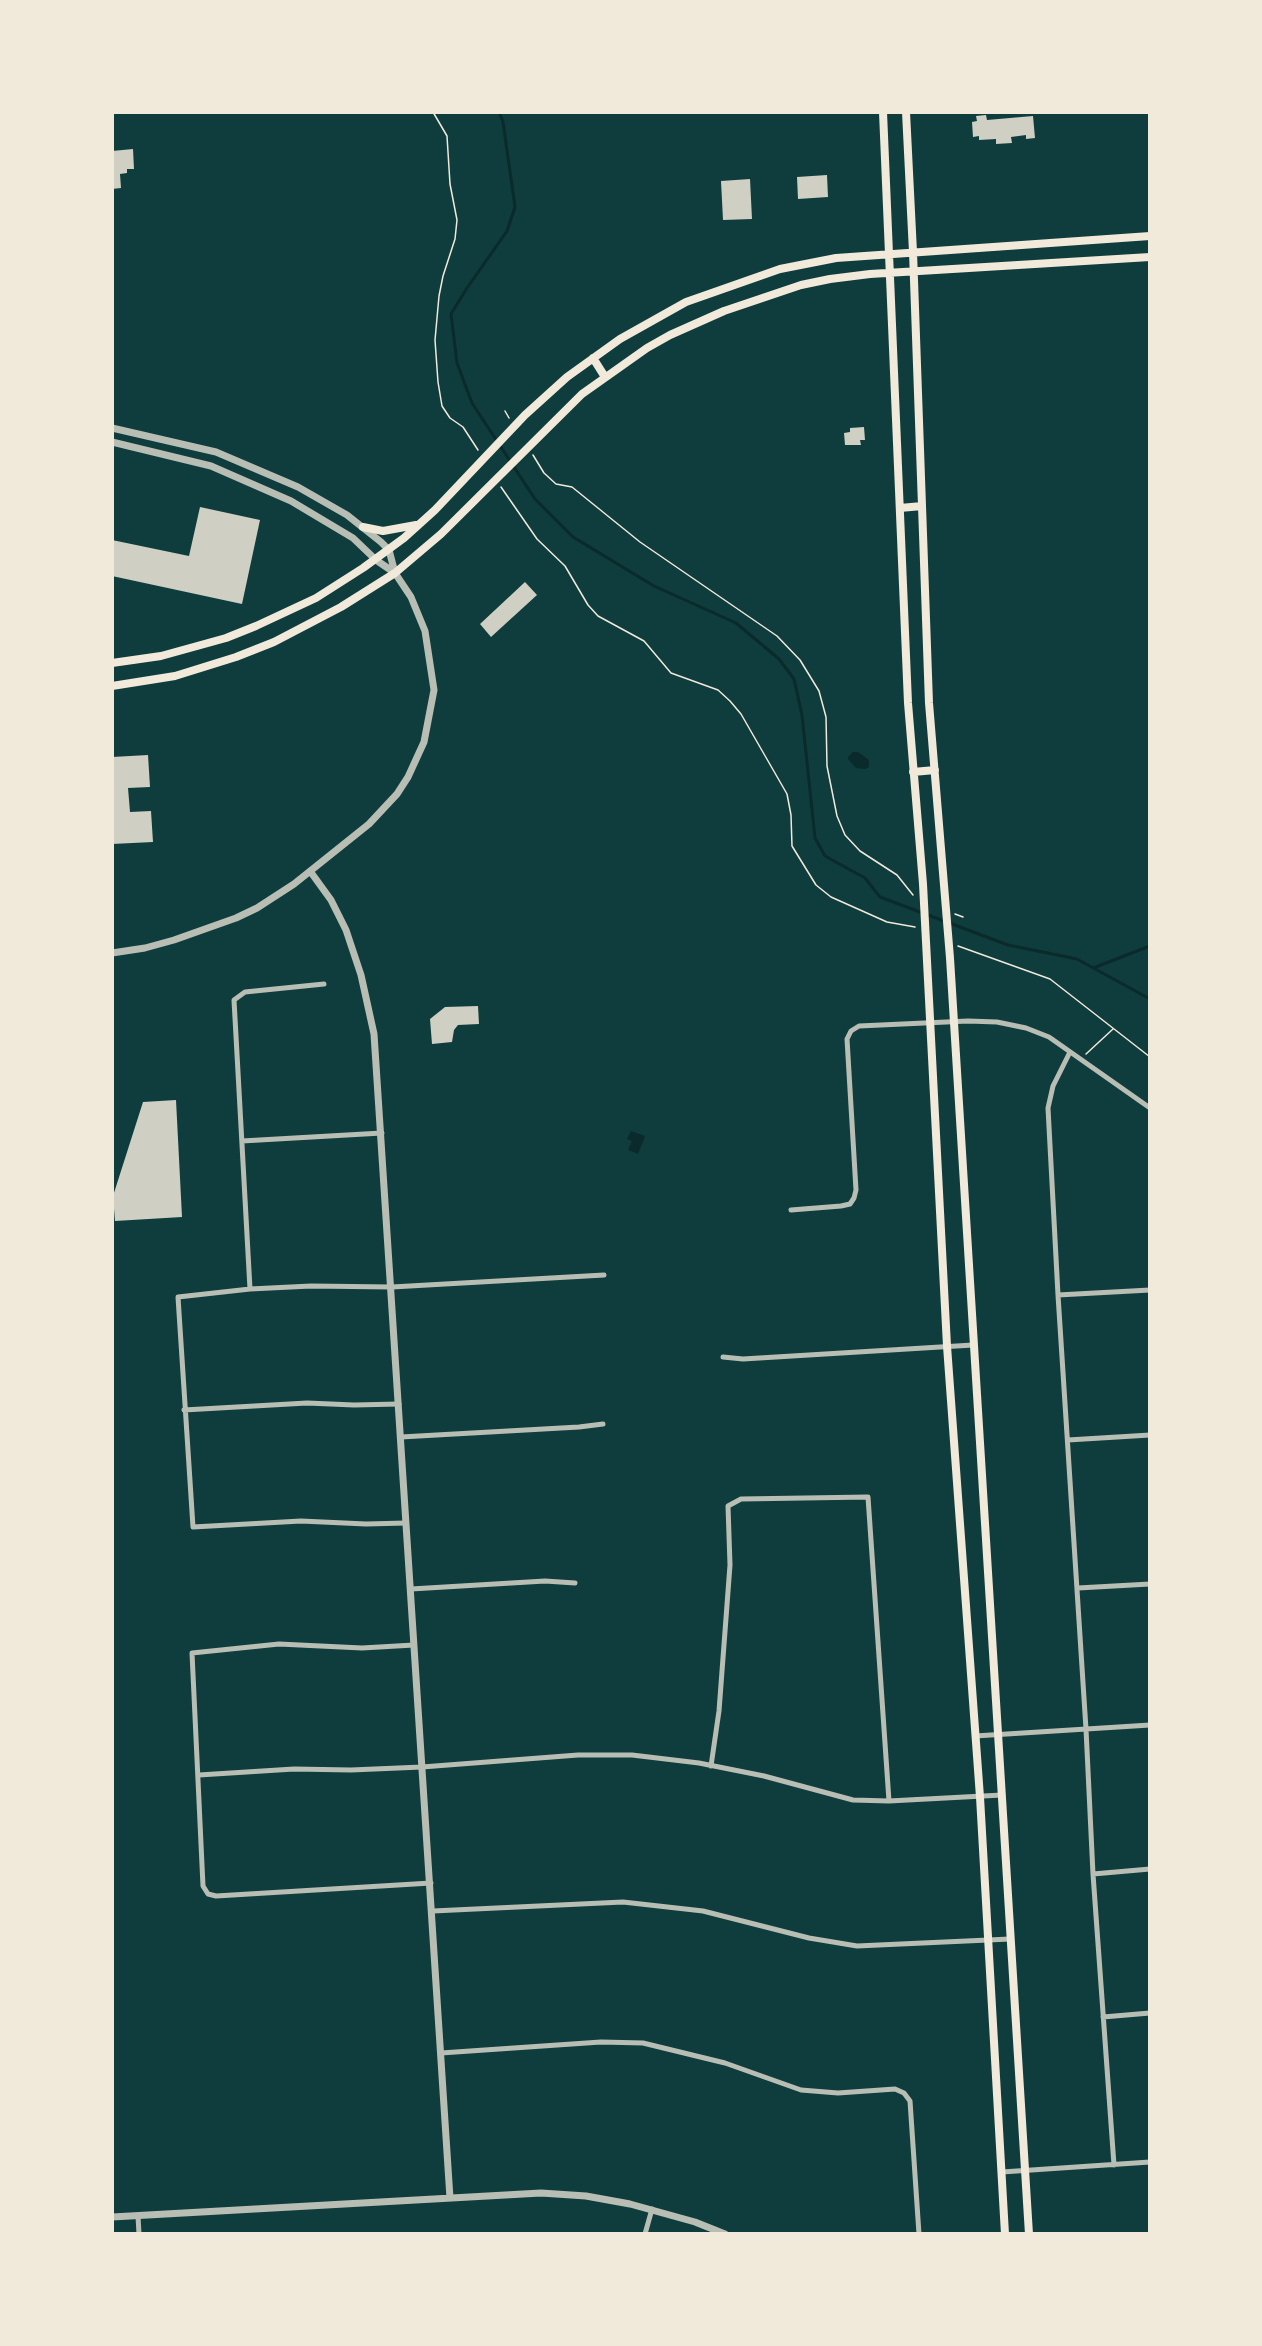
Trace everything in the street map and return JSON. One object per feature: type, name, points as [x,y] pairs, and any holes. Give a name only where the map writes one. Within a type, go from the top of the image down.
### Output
[{"type":"main road","points":[[883,112],[908,703],[923,884],[947,1346],[980,1797],[1005,2234]]},
{"type":"main road","points":[[906,112],[929,703],[950,958],[1029,2234]]},
{"type":"main road","points":[[112,663],[152,658],[192,648],[256,626],[316,598],[376,560],[419,524],[525,415],[560,383],[646,323],[686,302],[780,269],[810,262],[889,253],[1149,236]]},
{"type":"main road","points":[[112,686],[184,673],[265,646],[341,607],[394,573],[441,534],[582,394],[625,362],[670,335],[746,303],[810,283],[890,273],[1149,257]]},
{"type":"main road","points":[[593,358],[605,377]]},
{"type":"main road","points":[[900,508],[922,506]]},
{"type":"main road","points":[[363,527],[383,531],[419,524]]},
{"type":"main road","points":[[914,772],[935,770]]},
{"type":"street","points":[[112,953],[145,948],[174,940],[236,918],[276,897],[310,871],[382,811],[408,777],[424,742],[434,690],[430,656],[420,615],[394,573],[389,550],[363,527],[314,496],[216,452],[115,428],[114,443],[211,466],[262,487],[340,528],[394,573]]},
{"type":"street","points":[[262,487],[269,475]]},
{"type":"street","points":[[310,871],[339,915],[363,981],[374,1034],[450,2198]]},
{"type":"street","points":[[250,1289],[234,1000],[245,993],[324,984]]},
{"type":"street","points":[[791,1210],[841,1206],[850,1204],[855,1198],[847,1039],[851,1031],[859,1026],[997,1022],[1026,1028],[1049,1037],[1149,1108]]},
{"type":"street","points":[[1070,1052],[1053,1086],[1048,1108],[1093,1874],[1114,2165]]},
{"type":"street","points":[[242,1142],[382,1133]]},
{"type":"street","points":[[406,1523],[301,1521],[193,1527],[178,1297],[250,1289],[311,1286],[392,1287],[604,1275]]},
{"type":"street","points":[[1058,1295],[1149,1290]]},
{"type":"street","points":[[723,1357],[743,1359],[973,1345]]},
{"type":"street","points":[[184,1410],[307,1403],[354,1406],[399,1404]]},
{"type":"street","points":[[401,1437],[603,1424]]},
{"type":"street","points":[[1068,1440],[1149,1435]]},
{"type":"street","points":[[711,1766],[719,1711],[730,1565],[728,1506],[741,1499],[868,1497],[890,1801]]},
{"type":"street","points":[[411,1589],[545,1581],[574,1583]]},
{"type":"street","points":[[1078,1588],[1149,1584]]},
{"type":"street","points":[[414,1645],[362,1648],[279,1644],[192,1653],[203,1886],[208,1894],[216,1896],[431,1883]]},
{"type":"street","points":[[975,1736],[1149,1725]]},
{"type":"street","points":[[199,1776],[294,1769],[351,1770],[579,1755],[626,1755],[711,1766],[764,1776],[853,1800],[890,1801],[1002,1795]]},
{"type":"street","points":[[1093,1874],[1149,1869]]},
{"type":"street","points":[[432,1911],[623,1902],[704,1911],[809,1938],[857,1946],[1010,1939]]},
{"type":"street","points":[[1103,2017],[1149,2013]]},
{"type":"street","points":[[441,2053],[601,2042],[643,2043],[725,2063],[801,2090],[837,2093],[896,2089],[904,2093],[910,2101],[919,2234]]},
{"type":"street","points":[[1002,2172],[1149,2162]]},
{"type":"street","points":[[112,2217],[541,2193],[586,2196],[652,2209],[725,2234]]},
{"type":"street","points":[[645,2234],[652,2209]]},
{"type":"street","points":[[138,2216],[139,2234]]},
{"type":"path","points":[[433,112],[447,136],[450,184],[457,220],[455,239],[443,276],[436,319],[435,361],[442,406],[450,417],[463,427],[481,456]]},
{"type":"path","points":[[505,411],[511,420]]},
{"type":"path","points":[[533,456],[544,473],[556,484],[572,487],[640,542],[777,636],[800,660],[819,691],[826,717],[827,766],[837,816],[845,835],[860,851],[897,875],[913,895]]},
{"type":"path","points":[[500,484],[525,523],[565,567],[588,605],[598,615],[644,641],[671,673],[718,690],[741,714],[787,795],[791,815],[792,846],[816,885],[831,897],[887,922],[923,930]]},
{"type":"path","points":[[953,913],[963,917]]},
{"type":"path","points":[[954,944],[1050,979],[1149,1057]]},
{"type":"path","points":[[1081,1060],[1113,1028]]},
{"type":"water","points":[[853,752],[858,752],[869,760],[869,767],[856,768],[848,759]]},
{"type":"water","points":[[631,1131],[645,1136],[638,1154],[628,1150],[632,1141],[627,1139]]},
{"type":"building","points":[[986,115],[987,120],[1033,116],[1035,138],[1026,139],[1026,135],[1011,137],[1012,143],[996,144],[996,139],[979,140],[979,136],[973,137],[972,122],[977,121],[976,116]]},
{"type":"building","points":[[133,149],[134,169],[127,169],[127,173],[120,174],[121,188],[112,189],[112,151]]},
{"type":"building","points":[[827,175],[828,197],[798,199],[797,177]]},
{"type":"building","points":[[750,179],[752,219],[723,220],[721,181]]},
{"type":"building","points":[[864,427],[865,440],[860,440],[861,445],[845,445],[844,433],[850,432],[850,428]]},
{"type":"building","points":[[200,507],[260,520],[242,604],[112,576],[112,540],[189,556]]},
{"type":"building","points":[[525,582],[537,595],[491,637],[480,624]]},
{"type":"building","points":[[148,755],[150,787],[128,788],[130,812],[151,811],[153,842],[112,844],[112,757]]},
{"type":"building","points":[[478,1006],[479,1024],[458,1025],[454,1030],[452,1042],[432,1044],[430,1019],[445,1007]]},
{"type":"building","points":[[176,1100],[182,1217],[115,1221],[113,1196],[143,1102]]},
{"type":"waterway","points":[[499,112],[503,122],[515,207],[507,231],[451,314],[457,363],[472,403],[535,499],[573,537],[654,586],[736,623],[779,659],[794,679],[802,715],[815,838],[825,856],[865,878],[880,897],[1008,945],[1077,959],[1150,999]]},
{"type":"waterway","points":[[1093,968],[1150,946]]}]
